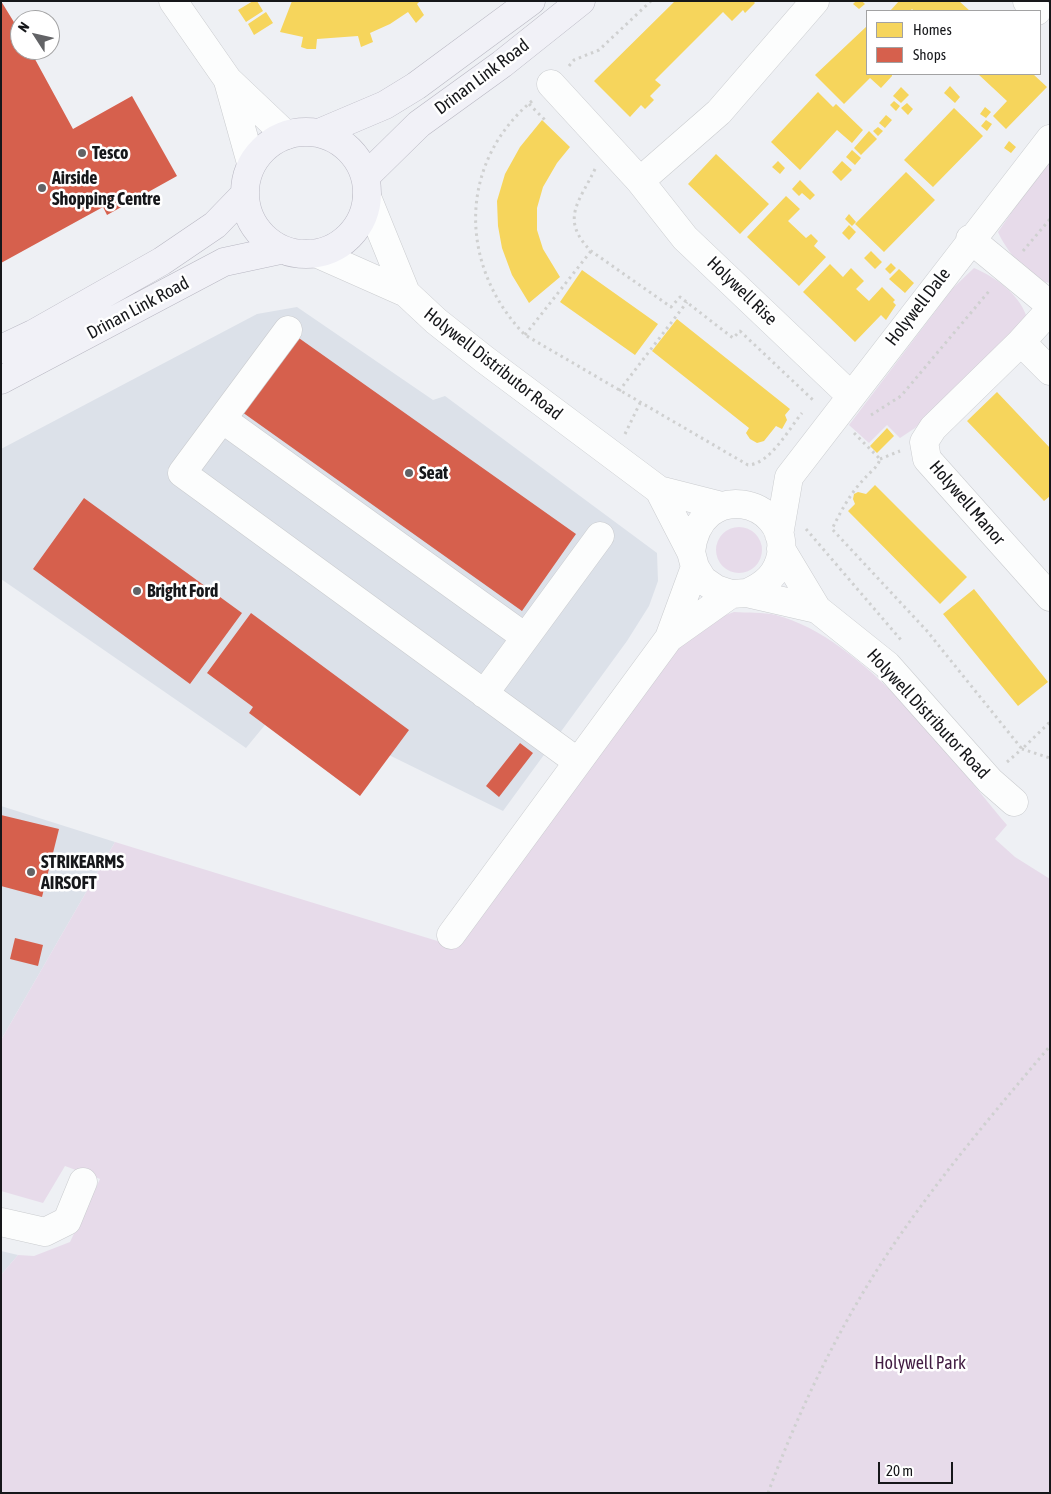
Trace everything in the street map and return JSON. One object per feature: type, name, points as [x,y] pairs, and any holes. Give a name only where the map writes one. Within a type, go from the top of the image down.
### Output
[{"type":"main road","name":"Drinan Link Road","points":[[318,133],[385,105],[416,86],[531,1]]},
{"type":"main road","name":"Drinan Link Road","points":[[366,187],[419,124],[502,64],[581,1]]},
{"type":"main road","points":[[302,132],[318,133],[334,138],[348,148],[359,162],[366,187],[363,217],[352,234],[336,247],[318,254],[299,255],[280,250],[254,228],[247,212],[244,195],[251,163],[261,150],[286,135],[302,132]]},
{"type":"main road","name":"Drinan Link Road","points":[[1,349],[33,334],[162,261],[216,225],[244,195]]},
{"type":"main road","name":"Drinan Link Road","points":[[1,380],[224,262],[280,250]]},
{"type":"street","points":[[173,1],[228,80],[286,135]]},
{"type":"street","points":[[640,181],[719,112],[815,1]]},
{"type":"street","points":[[1027,1],[1036,10]]},
{"type":"street","points":[[1041,15],[1050,24]]},
{"type":"street","points":[[228,80],[251,163]]},
{"type":"street","name":"Holywell Rise","points":[[552,84],[640,181],[685,238],[841,387]]},
{"type":"street","name":"Holywell Dale","points":[[788,537],[789,477],[841,387],[970,239],[1050,139]]},
{"type":"street","points":[[366,187],[406,293]]},
{"type":"street","points":[[970,239],[1050,305]]},
{"type":"street","name":"Holywell Distributor Road","points":[[318,254],[406,293],[436,321],[484,359],[659,490],[729,505],[750,506],[763,512],[788,537],[817,609]]},
{"type":"street","name":"Holywell Manor","points":[[1050,310],[933,428],[924,442],[927,459],[1050,597]]},
{"type":"street","points":[[288,330],[182,473],[578,762]]},
{"type":"street","points":[[1020,342],[1050,371]]},
{"type":"street","points":[[222,419],[526,637]]},
{"type":"street","name":"Holywell Dale","points":[[729,505],[789,477]]},
{"type":"street","name":"Holywell Distributor Road","points":[[659,490],[703,580],[716,589],[817,609],[887,665],[990,781],[1014,802]]},
{"type":"street","points":[[451,935],[669,638],[693,559],[693,536],[700,522],[710,512],[729,505]]},
{"type":"street","points":[[484,694],[600,536]]},
{"type":"street","points":[[669,638],[739,593],[761,587],[772,576],[779,563],[788,537]]},
{"type":"street","points":[[1,1222],[45,1232],[67,1221],[83,1182]]},
{"type":"path","points":[[651,1],[600,50],[574,60],[500,135],[482,172],[474,213],[478,248],[492,289],[509,319],[525,335],[748,465],[757,464],[771,453],[813,400],[841,387]]},
{"type":"path","points":[[529,104],[549,124]]},
{"type":"path","points":[[588,163],[595,170],[577,199],[573,223],[580,240],[591,251],[671,307],[680,297],[733,338],[740,331],[813,400]]},
{"type":"path","points":[[866,418],[901,396],[1050,219]]},
{"type":"path","points":[[525,335],[591,251]]},
{"type":"path","points":[[619,391],[687,302]]},
{"type":"path","points":[[613,456],[640,403]]},
{"type":"path","points":[[851,431],[880,459],[879,464],[860,483],[841,510],[832,529],[927,631],[1022,749],[1050,758]]},
{"type":"path","points":[[788,537],[905,645]]},
{"type":"path","points":[[1001,754],[1008,762],[1050,722]]},
{"type":"path","points":[[768,1493],[788,1441],[822,1370],[860,1300],[907,1224],[995,1112],[1050,1046]]},
{"type":"shaded area","points":[[297,307],[433,400],[445,396],[657,553],[658,581],[649,606],[627,641],[503,811],[283,703],[246,748],[1,579],[1,449],[257,314]]},
{"type":"shaded area","points":[[1,806],[115,842],[1,1040]]},
{"type":"shaded area","points":[[1,1251],[18,1255],[1,1275]]},
{"type":"green space","points":[[1050,157],[1050,283],[1034,277],[1019,263],[1006,247],[998,232]]},
{"type":"green space","points":[[974,268],[990,276],[1012,293],[1026,315],[1016,331],[915,428],[900,438],[887,425],[869,443],[849,425],[953,288]]},
{"type":"green space","points":[[739,527],[752,531],[758,537],[762,550],[758,563],[752,569],[739,573],[726,569],[720,563],[716,550],[720,537],[726,531]]},
{"type":"green space","name":"Holywell Park","points":[[734,612],[776,615],[809,628],[841,648],[873,674],[932,735],[1007,825],[995,839],[1015,857],[1050,879],[1050,1493],[1,1493],[1,1275],[18,1255],[34,1256],[70,1242],[100,1179],[65,1166],[43,1203],[1,1191],[1,1040],[115,842],[457,947],[693,627]]},
{"type":"building: Homes","points":[[253,1],[257,1],[263,11],[246,22],[238,10]]},
{"type":"building: Homes","points":[[292,1],[420,1],[417,4],[424,15],[416,23],[408,12],[390,24],[370,33],[373,42],[361,47],[358,36],[317,39],[316,49],[307,49],[301,47],[303,37],[280,32]]},
{"type":"building: Homes","points":[[675,1],[753,1],[755,3],[745,13],[743,10],[732,21],[723,12],[655,80],[661,85],[650,96],[654,100],[645,109],[641,105],[630,117],[594,81]]},
{"type":"building: Homes","points":[[856,1],[862,1],[865,4],[859,9],[853,4]]},
{"type":"building: Homes","points":[[899,1],[959,1],[969,10],[912,9],[891,10]]},
{"type":"building: Homes","points":[[266,12],[273,23],[254,35],[248,24]]},
{"type":"building: Homes","points":[[866,27],[866,75],[892,76],[881,88],[870,78],[844,104],[815,75]]},
{"type":"building: Homes","points":[[979,75],[1034,75],[1047,87],[1006,129],[993,116],[1007,101]]},
{"type":"building: Homes","points":[[950,86],[960,97],[955,103],[944,93]]},
{"type":"building: Homes","points":[[901,87],[909,95],[901,103],[893,96]]},
{"type":"building: Homes","points":[[818,92],[833,107],[836,104],[863,130],[852,143],[837,130],[800,170],[771,142]]},
{"type":"building: Homes","points":[[894,101],[900,106],[896,111],[890,105]]},
{"type":"building: Homes","points":[[907,103],[913,109],[908,115],[901,108]]},
{"type":"building: Homes","points":[[985,107],[991,112],[986,118],[980,114]]},
{"type":"building: Homes","points":[[954,108],[983,136],[933,187],[904,160]]},
{"type":"building: Homes","points":[[886,115],[892,120],[885,128],[879,123]]},
{"type":"building: Homes","points":[[542,120],[570,147],[557,163],[543,187],[537,208],[537,230],[543,249],[560,277],[529,303],[512,275],[502,248],[498,226],[497,201],[505,174],[520,147]]},
{"type":"building: Homes","points":[[986,120],[992,124],[987,131],[981,126]]},
{"type":"building: Homes","points":[[878,127],[883,131],[878,136],[873,131]]},
{"type":"building: Homes","points":[[869,131],[877,139],[861,155],[854,148]]},
{"type":"building: Homes","points":[[1009,141],[1016,147],[1011,153],[1004,148]]},
{"type":"building: Homes","points":[[852,150],[861,158],[855,165],[846,157]]},
{"type":"building: Homes","points":[[716,154],[769,204],[740,234],[688,184]]},
{"type":"building: Homes","points":[[778,161],[785,168],[780,174],[772,167]]},
{"type":"building: Homes","points":[[842,161],[852,170],[841,181],[832,172]]},
{"type":"building: Homes","points":[[906,172],[935,200],[884,252],[855,224]]},
{"type":"building: Homes","points":[[800,180],[815,195],[810,200],[802,193],[799,196],[792,189]]},
{"type":"building: Homes","points":[[786,196],[800,209],[788,221],[806,238],[811,234],[818,241],[814,246],[826,257],[799,286],[747,237]]},
{"type":"building: Homes","points":[[849,214],[856,222],[852,226],[845,219]]},
{"type":"building: Homes","points":[[849,225],[856,232],[849,240],[842,233]]},
{"type":"building: Homes","points":[[871,251],[882,262],[875,269],[864,258]]},
{"type":"building: Homes","points":[[891,263],[896,268],[890,274],[885,269]]},
{"type":"building: Homes","points":[[830,264],[843,277],[851,268],[864,281],[856,289],[869,301],[882,287],[895,300],[893,302],[896,305],[886,320],[881,315],[855,342],[803,292]]},
{"type":"building: Homes","points":[[899,269],[914,283],[905,293],[889,279]]},
{"type":"building: Homes","points":[[582,270],[658,324],[635,355],[560,302]]},
{"type":"building: Homes","points":[[677,319],[790,409],[785,415],[787,420],[782,429],[776,426],[764,441],[757,443],[750,439],[746,433],[749,428],[652,351]]},
{"type":"building: Homes","points":[[997,392],[1050,448],[1050,496],[1044,501],[967,421]]},
{"type":"building: Homes","points":[[887,428],[894,436],[877,453],[870,446]]},
{"type":"building: Homes","points":[[875,485],[967,577],[940,604],[848,511],[855,504],[854,494],[858,492],[866,494]]},
{"type":"building: Homes","points":[[974,589],[1048,682],[1018,706],[943,614]]},
{"type":"building: Shops","name":"Tesco","points":[[1,1],[10,16],[10,60],[35,60],[73,129],[132,96],[177,176],[107,215],[103,207],[1,263]]},
{"type":"building: Shops","name":"Seat","points":[[296,336],[576,534],[522,611],[242,412]]},
{"type":"building: Shops","name":"Bright Ford","points":[[84,498],[242,613],[190,684],[33,569]]},
{"type":"building: Shops","points":[[251,613],[409,730],[360,796],[249,713],[253,707],[207,673]]},
{"type":"building: Shops","points":[[520,743],[533,753],[499,797],[486,786]]},
{"type":"building: Shops","points":[[1,815],[59,829],[42,897],[1,886]]},
{"type":"building: Shops","points":[[15,938],[43,945],[38,966],[10,959]]},
{"type":"place","name":"Tesco","points":[[82,153]]},
{"type":"place","name":"Airside Shopping Centre","points":[[42,188]]},
{"type":"place","name":"Seat","points":[[409,473]]},
{"type":"place","name":"Bright Ford","points":[[137,591]]},
{"type":"place","name":"STRIKEARMS AIRSOFT","points":[[31,872]]}]
